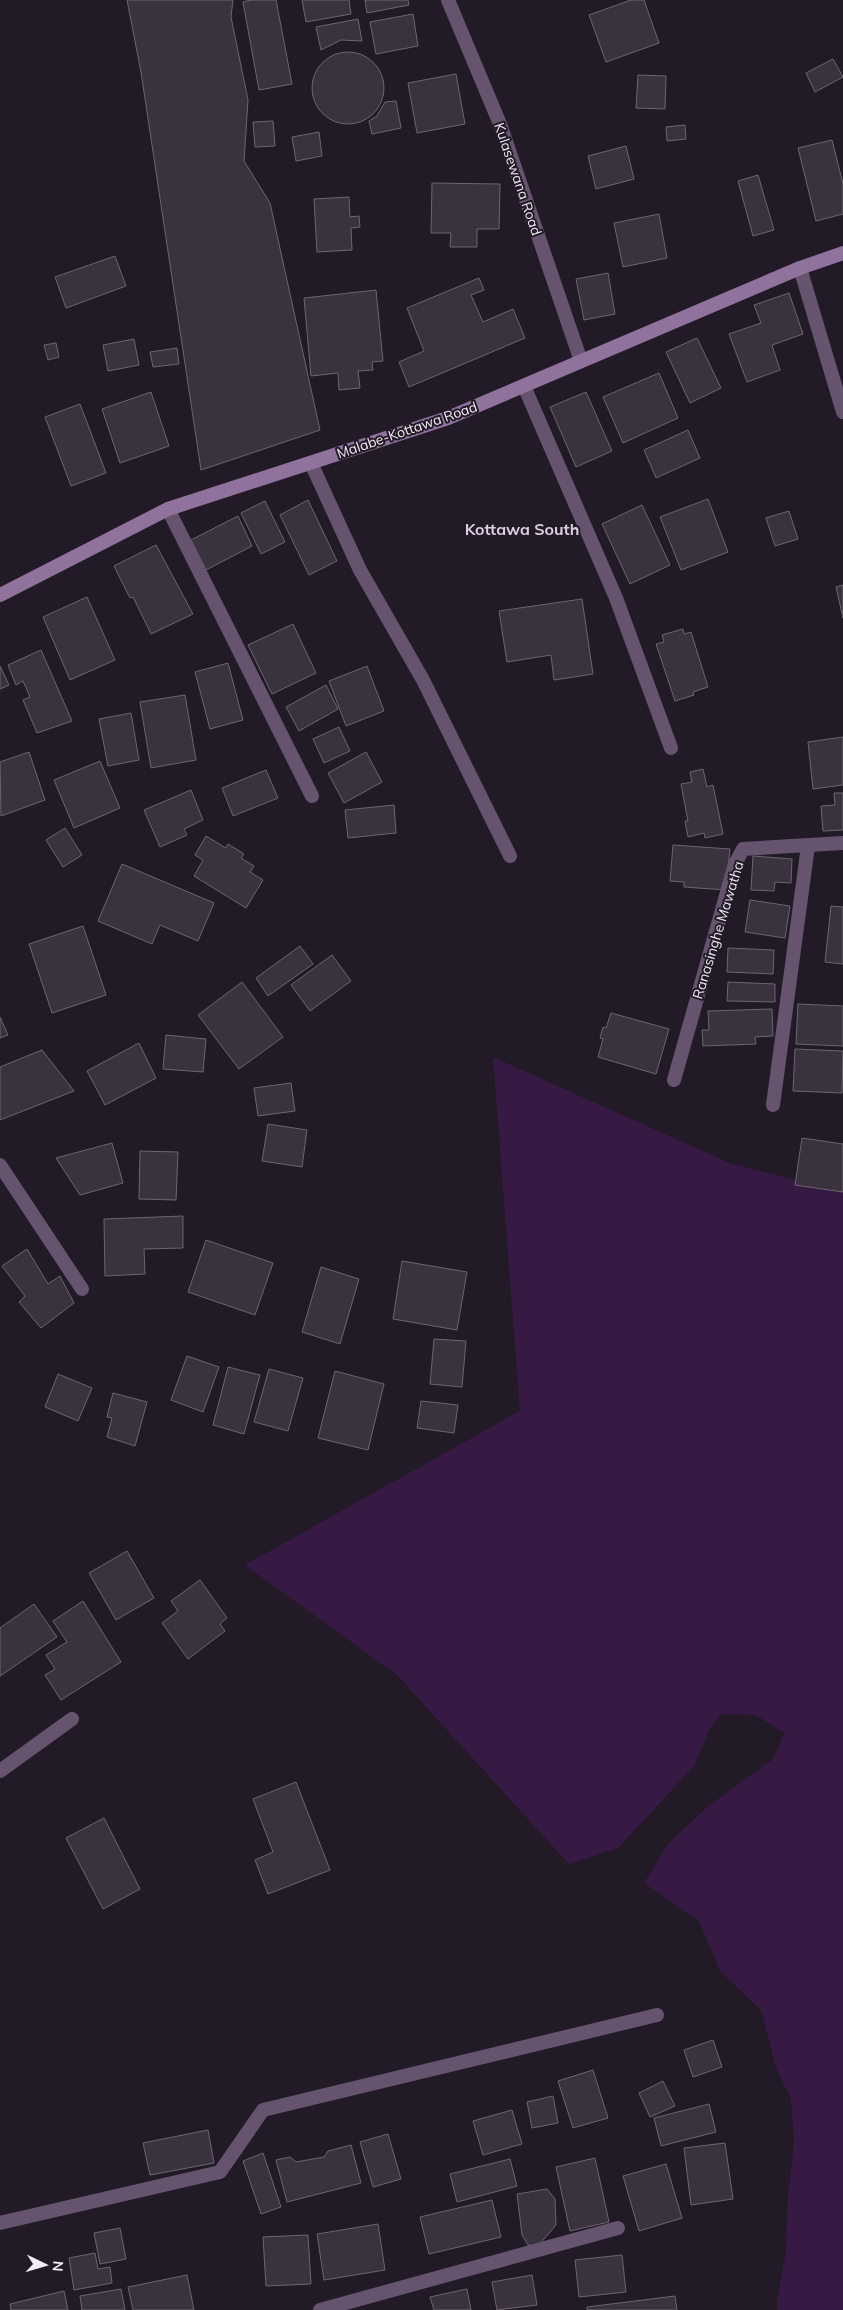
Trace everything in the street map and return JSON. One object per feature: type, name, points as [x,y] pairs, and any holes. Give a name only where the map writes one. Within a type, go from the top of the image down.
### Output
[{"type":"main road","name":"Malabe-Kottawa Road","points":[[0,595],[168,509],[448,418],[800,268],[843,253]]},
{"type":"street","name":"Kulasewana Road","points":[[448,0],[500,124],[581,361]]},
{"type":"street","points":[[800,268],[843,412]]},
{"type":"street","points":[[524,386],[616,598],[671,748]]},
{"type":"street","points":[[311,463],[360,570],[423,680],[510,856]]},
{"type":"street","points":[[168,509],[312,796]]},
{"type":"street","name":"Ranasinghe Mawatha","points":[[674,1080],[735,864],[743,849],[843,843]]},
{"type":"street","points":[[773,1105],[808,846]]},
{"type":"street","points":[[0,1165],[82,1289]]},
{"type":"street","points":[[0,1771],[72,1719]]},
{"type":"street","points":[[0,2223],[220,2172],[263,2110],[657,2016]]},
{"type":"street","points":[[320,2310],[618,2228]]},
{"type":"shaded area","points":[[493,1057],[727,1162],[843,1193],[843,2310],[777,2310],[786,2251],[787,2208],[794,2143],[791,2099],[776,2068],[761,2010],[720,1971],[699,1921],[644,1883],[669,1843],[707,1807],[773,1759],[784,1733],[756,1715],[720,1714],[709,1730],[694,1766],[618,1848],[569,1864],[397,1675],[245,1565],[520,1411]]},
{"type":"building","points":[[127,0],[233,0],[231,17],[248,100],[244,161],[270,203],[320,430],[201,470],[141,72]]},
{"type":"building","points":[[251,0],[276,0],[292,84],[259,90],[243,2]]},
{"type":"building","points":[[302,0],[349,0],[351,14],[306,22]]},
{"type":"building","points":[[365,0],[408,0],[409,5],[367,13]]},
{"type":"building","points":[[631,0],[644,0],[659,43],[606,62],[589,15]]},
{"type":"building","points":[[413,14],[418,46],[376,54],[370,22]]},
{"type":"building","points":[[358,19],[362,41],[341,40],[321,50],[316,27]]},
{"type":"building","points":[[348,52],[368,58],[378,68],[384,88],[378,108],[368,118],[348,124],[328,118],[318,108],[312,88],[318,68],[328,58]]},
{"type":"building","points":[[833,59],[843,77],[815,92],[806,73]]},
{"type":"building","points":[[456,74],[465,124],[417,133],[408,83]]},
{"type":"building","points":[[638,75],[666,76],[665,109],[636,108]]},
{"type":"building","points":[[396,101],[401,128],[372,134],[369,121],[377,116],[385,102]]},
{"type":"building","points":[[273,121],[275,146],[255,147],[253,122]]},
{"type":"building","points":[[685,125],[686,139],[667,141],[666,127]]},
{"type":"building","points":[[319,132],[322,156],[296,161],[292,137]]},
{"type":"building","points":[[832,140],[843,184],[843,214],[816,221],[798,148]]},
{"type":"building","points":[[626,146],[634,179],[596,189],[588,156]]},
{"type":"building","points":[[758,175],[774,230],[753,236],[738,181]]},
{"type":"building","points":[[432,183],[500,184],[499,229],[477,229],[477,247],[450,247],[451,233],[431,233]]},
{"type":"building","points":[[349,197],[350,217],[359,216],[360,227],[351,228],[352,250],[317,252],[314,199]]},
{"type":"building","points":[[659,214],[667,258],[623,267],[614,223]]},
{"type":"building","points":[[115,256],[126,286],[66,308],[55,277]]},
{"type":"building","points":[[608,273],[615,314],[584,320],[576,279]]},
{"type":"building","points":[[479,278],[484,290],[471,295],[483,322],[513,309],[525,338],[409,387],[399,362],[424,351],[407,308]]},
{"type":"building","points":[[376,290],[383,361],[372,362],[373,370],[358,371],[360,388],[339,390],[338,373],[311,376],[304,298]]},
{"type":"building","points":[[789,293],[803,334],[772,345],[780,370],[747,382],[729,334],[761,323],[754,305]]},
{"type":"building","points":[[697,338],[721,388],[690,403],[666,352]]},
{"type":"building","points":[[134,339],[139,365],[108,371],[103,345]]},
{"type":"building","points":[[56,343],[59,357],[48,360],[44,345]]},
{"type":"building","points":[[177,348],[179,364],[153,367],[150,352]]},
{"type":"building","points":[[659,373],[678,418],[623,443],[603,397]]},
{"type":"building","points":[[151,392],[169,446],[120,463],[102,409]]},
{"type":"building","points":[[586,392],[612,451],[576,467],[550,407]]},
{"type":"building","points":[[80,404],[106,473],[71,486],[45,417]]},
{"type":"building","points":[[688,430],[700,458],[656,478],[644,450]]},
{"type":"building","points":[[708,499],[728,552],[681,570],[660,517]]},
{"type":"building","points":[[308,500],[337,561],[309,575],[280,515]]},
{"type":"building","points":[[265,501],[285,542],[261,554],[241,513]]},
{"type":"building","points":[[642,505],[670,565],[630,584],[602,524]]},
{"type":"building","points":[[789,511],[798,539],[775,546],[766,518]]},
{"type":"building","points":[[238,516],[252,546],[206,570],[191,540]]},
{"type":"building","points":[[156,545],[193,614],[151,634],[133,597],[130,598],[114,566]]},
{"type":"building","points":[[843,585],[843,618],[836,587]]},
{"type":"building","points":[[87,597],[115,660],[70,680],[43,617]]},
{"type":"building","points":[[582,599],[593,674],[554,680],[551,655],[507,662],[499,611]]},
{"type":"building","points":[[293,624],[316,673],[272,694],[248,645]]},
{"type":"building","points":[[683,629],[684,634],[691,632],[708,687],[693,692],[694,695],[675,701],[656,644],[664,642],[662,635]]},
{"type":"building","points":[[41,650],[72,721],[37,733],[23,700],[30,697],[23,681],[16,685],[8,665]]},
{"type":"building","points":[[228,663],[243,720],[210,729],[195,672]]},
{"type":"building","points":[[0,666],[9,685],[0,689]]},
{"type":"building","points":[[367,666],[384,711],[346,726],[329,681]]},
{"type":"building","points":[[326,685],[338,709],[299,731],[286,707]]},
{"type":"building","points":[[185,695],[196,760],[151,768],[140,702]]},
{"type":"building","points":[[131,713],[139,760],[108,766],[99,719]]},
{"type":"building","points":[[339,727],[350,751],[324,763],[313,739]]},
{"type":"building","points":[[843,737],[843,785],[813,789],[808,742]]},
{"type":"building","points":[[29,752],[45,800],[1,816],[0,762]]},
{"type":"building","points":[[366,752],[382,782],[344,803],[328,773]]},
{"type":"building","points":[[100,761],[120,808],[74,828],[54,780]]},
{"type":"building","points":[[703,769],[707,787],[713,785],[723,834],[705,838],[704,833],[688,837],[685,821],[688,821],[681,784],[692,782],[690,772]]},
{"type":"building","points":[[266,770],[278,798],[233,816],[222,788]]},
{"type":"building","points":[[191,790],[203,820],[184,829],[187,835],[160,847],[144,810]]},
{"type":"building","points":[[834,793],[843,793],[843,830],[823,831],[821,806],[835,805]]},
{"type":"building","points":[[394,805],[396,833],[348,838],[345,810]]},
{"type":"building","points":[[65,828],[82,855],[63,867],[46,840]]},
{"type":"building","points":[[206,836],[226,848],[228,844],[244,854],[241,858],[254,866],[250,872],[263,880],[246,908],[194,876],[203,860],[195,855]]},
{"type":"building","points":[[673,845],[730,849],[726,890],[684,887],[684,882],[670,881]]},
{"type":"building","points":[[753,856],[792,859],[791,883],[775,882],[774,891],[751,890]]},
{"type":"building","points":[[122,864],[214,903],[198,941],[160,925],[152,944],[98,921]]},
{"type":"building","points":[[750,900],[790,906],[785,938],[745,932]]},
{"type":"building","points":[[831,906],[843,907],[843,964],[825,962]]},
{"type":"building","points":[[83,926],[106,995],[52,1013],[29,944]]},
{"type":"building","points":[[300,946],[313,964],[268,996],[256,978]]},
{"type":"building","points":[[728,948],[774,950],[773,974],[727,972]]},
{"type":"building","points":[[332,955],[351,981],[310,1011],[291,985]]},
{"type":"building","points":[[242,982],[283,1037],[239,1069],[198,1015]]},
{"type":"building","points":[[728,982],[775,984],[775,1002],[727,1001]]},
{"type":"building","points":[[798,1004],[843,1006],[843,1046],[796,1044]]},
{"type":"building","points":[[772,1009],[773,1036],[755,1037],[756,1044],[703,1046],[702,1030],[709,1030],[708,1011]]},
{"type":"building","points":[[611,1013],[669,1029],[656,1074],[598,1057],[603,1039],[600,1038],[603,1027],[606,1028]]},
{"type":"building","points":[[0,1017],[8,1035],[0,1038]]},
{"type":"building","points":[[166,1035],[206,1039],[203,1072],[163,1069]]},
{"type":"building","points":[[139,1043],[156,1078],[105,1105],[87,1071]]},
{"type":"building","points":[[795,1049],[843,1051],[842,1093],[793,1091]]},
{"type":"building","points":[[42,1050],[74,1091],[0,1120],[0,1067]]},
{"type":"building","points":[[291,1083],[295,1111],[258,1116],[254,1088]]},
{"type":"building","points":[[268,1124],[307,1130],[302,1167],[262,1161]]},
{"type":"building","points":[[802,1138],[843,1144],[843,1192],[795,1185]]},
{"type":"building","points":[[112,1143],[123,1183],[80,1195],[56,1158]]},
{"type":"building","points":[[140,1151],[178,1152],[176,1200],[139,1199]]},
{"type":"building","points":[[183,1216],[183,1248],[144,1249],[145,1274],[105,1276],[104,1219]]},
{"type":"building","points":[[206,1240],[273,1263],[255,1315],[188,1292]]},
{"type":"building","points":[[27,1249],[48,1284],[60,1276],[74,1303],[41,1328],[19,1302],[25,1296],[2,1266]]},
{"type":"building","points":[[402,1261],[467,1272],[457,1330],[393,1319]]},
{"type":"building","points":[[321,1267],[359,1279],[340,1344],[302,1332]]},
{"type":"building","points":[[434,1339],[466,1341],[462,1387],[430,1384]]},
{"type":"building","points":[[187,1356],[219,1367],[203,1412],[171,1400]]},
{"type":"building","points":[[228,1367],[260,1375],[244,1434],[213,1425]]},
{"type":"building","points":[[269,1369],[303,1378],[288,1431],[254,1422]]},
{"type":"building","points":[[335,1371],[384,1384],[368,1450],[318,1438]]},
{"type":"building","points":[[58,1374],[92,1388],[78,1421],[45,1407]]},
{"type":"building","points":[[113,1393],[147,1402],[135,1446],[107,1437],[112,1418],[107,1417]]},
{"type":"building","points":[[421,1401],[458,1405],[454,1433],[417,1428]]},
{"type":"building","points":[[127,1551],[154,1598],[116,1620],[89,1573]]},
{"type":"building","points":[[200,1580],[227,1618],[220,1624],[225,1631],[188,1659],[162,1623],[178,1611],[171,1601]]},
{"type":"building","points":[[83,1601],[121,1662],[61,1700],[45,1675],[55,1669],[46,1655],[67,1642],[53,1621]]},
{"type":"building","points":[[34,1604],[57,1637],[0,1676],[0,1628]]},
{"type":"building","points":[[296,1782],[330,1870],[268,1894],[255,1860],[273,1852],[253,1799]]},
{"type":"building","points":[[104,1818],[140,1889],[103,1909],[66,1838]]},
{"type":"building","points":[[713,2040],[722,2067],[693,2077],[684,2050]]},
{"type":"building","points":[[593,2070],[608,2118],[573,2128],[558,2081]]},
{"type":"building","points":[[663,2081],[675,2106],[650,2117],[639,2093]]},
{"type":"building","points":[[553,2096],[558,2123],[532,2128],[527,2102]]},
{"type":"building","points":[[709,2104],[716,2132],[661,2146],[654,2118]]},
{"type":"building","points":[[512,2110],[522,2144],[483,2155],[473,2121]]},
{"type":"building","points":[[208,2130],[214,2163],[150,2175],[143,2143]]},
{"type":"building","points":[[388,2134],[401,2179],[373,2187],[360,2142]]},
{"type":"building","points":[[725,2143],[733,2199],[691,2205],[684,2148]]},
{"type":"building","points":[[351,2145],[361,2183],[287,2202],[276,2160],[290,2157],[296,2162],[324,2157],[328,2151]]},
{"type":"building","points":[[263,2153],[281,2207],[261,2214],[243,2161]]},
{"type":"building","points":[[595,2158],[609,2222],[570,2231],[556,2167]]},
{"type":"building","points":[[510,2159],[517,2186],[457,2202],[450,2174]]},
{"type":"building","points":[[666,2164],[682,2218],[639,2231],[623,2176]]},
{"type":"building","points":[[547,2189],[555,2199],[556,2225],[538,2246],[528,2245],[522,2235],[517,2194]]},
{"type":"building","points":[[492,2200],[501,2237],[429,2254],[420,2217]]},
{"type":"building","points":[[378,2224],[385,2270],[324,2280],[317,2234]]},
{"type":"building","points":[[120,2228],[126,2259],[100,2264],[94,2233]]},
{"type":"building","points":[[308,2235],[311,2284],[266,2286],[263,2237]]},
{"type":"building","points":[[95,2253],[98,2269],[110,2267],[112,2283],[74,2290],[69,2258]]},
{"type":"building","points":[[622,2255],[626,2292],[579,2297],[575,2260]]},
{"type":"building","points":[[187,2275],[194,2310],[133,2310],[128,2287]]},
{"type":"building","points":[[532,2275],[537,2305],[497,2310],[492,2282]]},
{"type":"building","points":[[121,2289],[125,2310],[82,2310],[80,2296]]},
{"type":"building","points":[[467,2289],[471,2310],[434,2310],[430,2297]]},
{"type":"building","points":[[64,2291],[68,2310],[11,2310],[10,2304]]},
{"type":"building","points":[[675,2296],[677,2310],[587,2310],[587,2307]]},
{"type":"district","name":"Kottawa South","points":[[522,529]]}]
